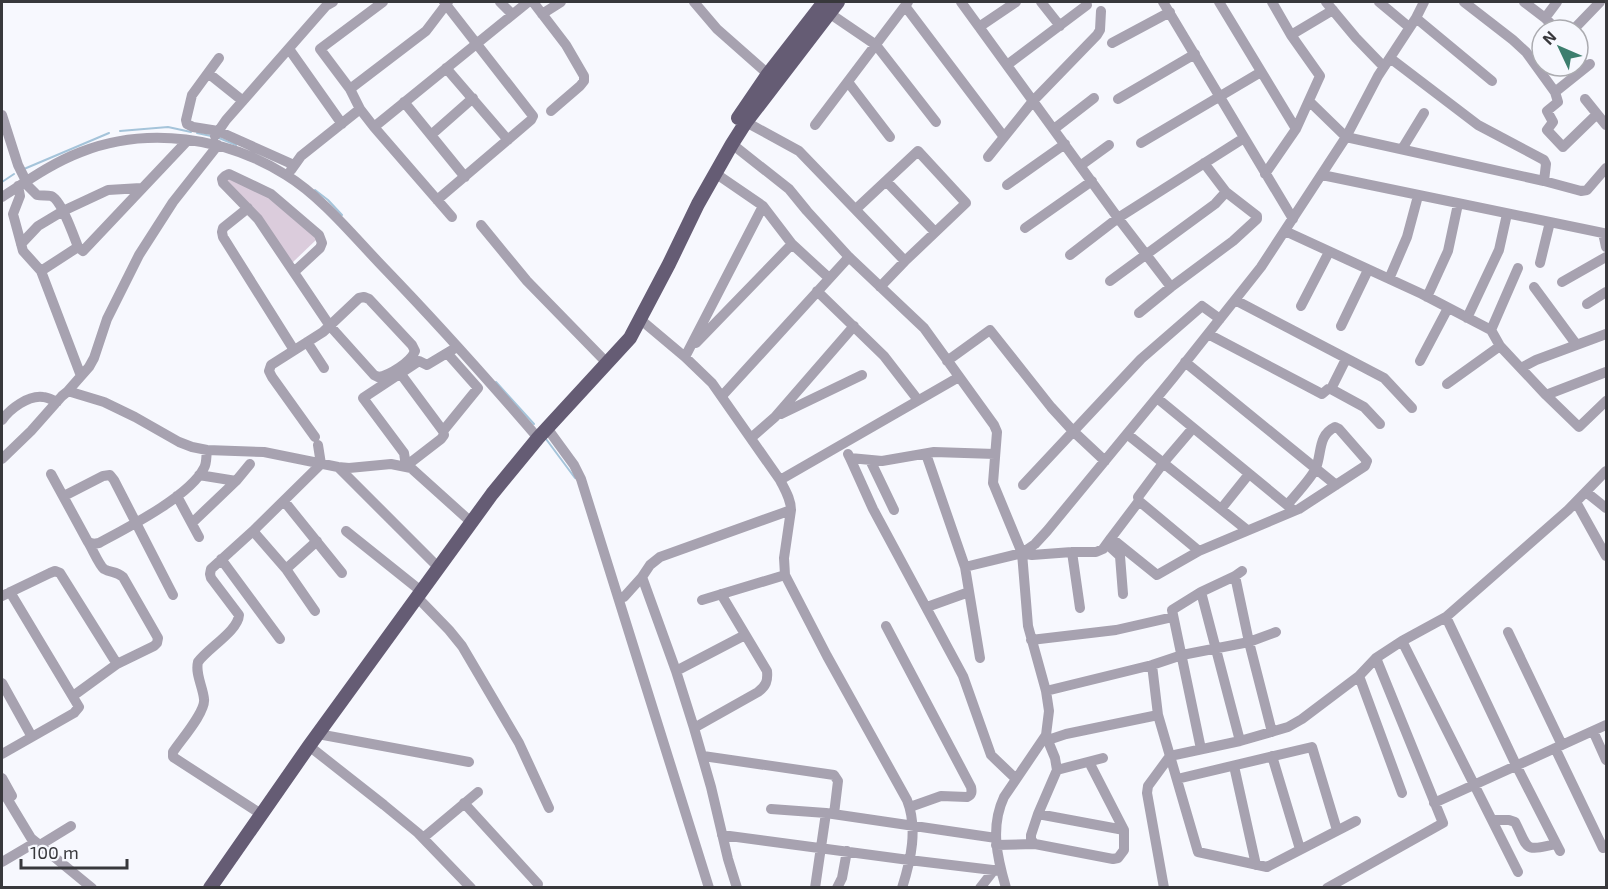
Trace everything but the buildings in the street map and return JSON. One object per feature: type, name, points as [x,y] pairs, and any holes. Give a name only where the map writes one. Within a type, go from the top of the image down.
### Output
[{"type":"main road","points":[[612,358],[709,169],[738,118],[768,74],[827,7],[838,2]]},
{"type":"main road","points":[[210,888],[309,746],[471,522],[542,433],[630,338],[715,172],[746,122],[827,7]]},
{"type":"street","points":[[383,2],[320,49],[350,88],[360,109],[374,127],[452,217]]},
{"type":"street","points":[[350,88],[426,32],[446,2],[533,116],[437,200]]},
{"type":"street","points":[[500,2],[512,14]]},
{"type":"street","points":[[374,127],[528,2]]},
{"type":"street","points":[[534,2],[566,45],[584,76],[584,81],[580,86],[551,111]]},
{"type":"street","points":[[542,14],[561,2]]},
{"type":"street","points":[[694,2],[717,29],[768,74]]},
{"type":"street","points":[[961,2],[1118,218],[1171,286]]},
{"type":"street","points":[[979,27],[1016,2]]},
{"type":"street","points":[[1041,2],[1060,26]]},
{"type":"street","points":[[1163,2],[1293,219]]},
{"type":"street","points":[[1219,2],[1296,129]]},
{"type":"street","points":[[1265,174],[1296,129],[1320,76],[1291,35],[1272,2]]},
{"type":"street","points":[[1379,2],[1492,81]]},
{"type":"street","points":[[1464,2],[1530,55]]},
{"type":"street","points":[[1524,2],[1545,18],[1557,2]]},
{"type":"street","points":[[1585,18],[1600,2]]},
{"type":"street","points":[[2,459],[67,392],[94,358],[108,319],[140,255],[173,202],[214,144],[218,131],[328,3]]},
{"type":"street","points":[[965,567],[1022,553],[1035,544],[1157,398],[1262,267],[1346,137],[1412,23],[1421,3]]},
{"type":"street","points":[[815,125],[906,4],[1004,137]]},
{"type":"street","points":[[1007,65],[1087,5]]},
{"type":"street","points":[[1291,35],[1329,6],[1356,38],[1387,63],[1478,125],[1542,158],[1546,164],[1544,181]]},
{"type":"street","points":[[827,7],[876,45],[936,122]]},
{"type":"street","points":[[988,157],[1034,101],[1097,35],[1100,30],[1101,11]]},
{"type":"street","points":[[1112,44],[1170,12]]},
{"type":"street","points":[[289,49],[342,124]]},
{"type":"street","points":[[1118,99],[1195,54]]},
{"type":"street","points":[[219,58],[192,95],[186,120],[189,126],[218,131],[294,165]]},
{"type":"street","points":[[446,68],[508,140]]},
{"type":"street","points":[[1142,143],[1261,72]]},
{"type":"street","points":[[207,73],[243,101]]},
{"type":"street","points":[[1548,78],[1558,102],[1547,111],[1553,122],[1547,130],[1563,147],[1597,114]]},
{"type":"street","points":[[1555,92],[1573,78]]},
{"type":"street","points":[[848,82],[890,137]]},
{"type":"street","points":[[431,135],[473,98]]},
{"type":"street","points":[[1054,129],[1094,98]]},
{"type":"street","points":[[1585,99],[1606,125]]},
{"type":"street","points":[[1309,101],[1346,137],[1584,191],[1606,168]]},
{"type":"street","points":[[404,102],[465,177]]},
{"type":"street","points":[[287,175],[301,156],[360,109]]},
{"type":"street","points":[[1402,149],[1424,113]]},
{"type":"street","points":[[2,115],[23,183],[13,214],[23,251],[41,271],[81,376]]},
{"type":"street","points":[[746,122],[799,151],[905,261]]},
{"type":"street","points":[[1070,255],[1118,218],[1244,138]]},
{"type":"street","points":[[2,197],[75,155],[114,142],[149,139],[188,140],[214,144],[251,156],[287,175],[320,202],[401,286],[452,350],[478,388],[443,431]]},
{"type":"street","points":[[23,183],[37,195],[54,197],[63,211],[78,247],[83,251],[188,140]]},
{"type":"street","points":[[732,144],[789,189],[849,257],[924,328],[994,425],[997,432],[993,483],[1022,553],[1028,626],[1046,691],[1049,711],[1047,738],[1057,763],[1057,770],[1031,835],[1031,840],[1035,844]]},
{"type":"street","points":[[1007,185],[1065,144]]},
{"type":"street","points":[[1080,166],[1109,145]]},
{"type":"street","points":[[856,208],[918,151],[966,203],[880,287]]},
{"type":"street","points":[[1139,312],[1233,241],[1258,218],[1226,192],[1204,163]]},
{"type":"street","points":[[715,172],[763,206],[792,244],[829,278]]},
{"type":"street","points":[[294,272],[320,248],[322,243],[319,235],[271,194],[229,174],[225,176],[222,179],[223,183],[258,219],[330,327],[378,377],[385,376],[408,361],[415,351],[369,299],[364,297],[359,298],[330,327],[271,365],[269,371],[272,377],[317,441],[321,464]]},
{"type":"street","points":[[1322,175],[1603,233],[1606,248]]},
{"type":"street","points":[[886,181],[935,232]]},
{"type":"street","points":[[1025,228],[1092,181]]},
{"type":"street","points":[[21,244],[38,226],[63,211],[108,190],[141,188]]},
{"type":"street","points":[[1110,281],[1215,204],[1226,192]]},
{"type":"street","points":[[1389,279],[1407,237],[1418,196]]},
{"type":"street","points":[[1427,297],[1448,252],[1458,204]]},
{"type":"street","points":[[686,354],[763,206]]},
{"type":"street","points":[[248,208],[223,228],[223,237],[294,350]]},
{"type":"street","points":[[1467,318],[1499,250],[1507,214]]},
{"type":"street","points":[[1540,263],[1550,222]]},
{"type":"street","points":[[481,225],[527,281],[612,358]]},
{"type":"street","points":[[1285,231],[1427,297],[1491,330],[1500,346],[1579,427],[1606,401]]},
{"type":"street","points":[[686,354],[792,244]]},
{"type":"street","points":[[41,271],[78,247]]},
{"type":"street","points":[[1301,306],[1329,252]]},
{"type":"street","points":[[722,396],[849,257]]},
{"type":"street","points":[[1562,282],[1606,257]]},
{"type":"street","points":[[1491,330],[1518,268]]},
{"type":"street","points":[[1341,326],[1368,270]]},
{"type":"street","points":[[1534,286],[1576,344]]},
{"type":"street","points":[[817,291],[884,356],[918,400]]},
{"type":"street","points":[[1587,303],[1606,292]]},
{"type":"street","points":[[1235,300],[1384,378],[1412,408]]},
{"type":"street","points":[[1023,485],[1141,359],[1202,306],[1220,319]]},
{"type":"street","points":[[1420,361],[1448,308]]},
{"type":"street","points":[[641,320],[686,354],[712,383],[780,480],[791,503],[784,575],[910,807],[913,826],[909,860],[902,888]]},
{"type":"street","points":[[751,438],[775,417],[854,326]]},
{"type":"street","points":[[947,361],[990,330],[1051,407],[1105,461]]},
{"type":"street","points":[[1208,334],[1322,394],[1331,389],[1346,359]]},
{"type":"street","points":[[1521,368],[1576,344],[1606,334]]},
{"type":"street","points":[[307,342],[324,368]]},
{"type":"street","points":[[1447,384],[1500,346]]},
{"type":"street","points":[[406,466],[404,453],[363,398],[419,361],[427,365],[452,350]]},
{"type":"street","points":[[452,350],[542,433],[574,465],[581,479],[709,888]]},
{"type":"street","points":[[1185,362],[1336,485]]},
{"type":"street","points":[[1546,394],[1606,372]]},
{"type":"street","points":[[400,374],[444,435],[441,440],[406,466]]},
{"type":"street","points":[[775,417],[862,375]]},
{"type":"street","points":[[780,480],[959,377]]},
{"type":"street","points":[[1331,389],[1364,407],[1380,423]]},
{"type":"street","points":[[67,392],[104,402],[192,447],[207,450],[264,452],[349,468],[391,464],[406,466],[419,474],[471,522]]},
{"type":"street","points":[[2,420],[16,407],[33,398],[46,397],[57,402]]},
{"type":"street","points":[[1157,398],[1291,508]]},
{"type":"street","points":[[1109,541],[1157,575],[1199,551],[1247,530],[1291,508],[1336,485],[1365,466],[1367,462],[1338,427],[1332,428],[1323,438],[1316,469],[1291,508]]},
{"type":"street","points":[[1193,428],[1138,495],[1139,501],[1199,551]]},
{"type":"street","points":[[1127,434],[1247,530]]},
{"type":"street","points":[[843,443],[873,509],[963,676],[991,755],[1016,779]]},
{"type":"street","points":[[88,542],[99,543],[136,523],[177,496],[199,475],[206,463],[207,450]]},
{"type":"street","points":[[850,458],[882,461],[934,452],[995,454]]},
{"type":"street","points":[[926,454],[965,567],[980,658]]},
{"type":"street","points":[[870,460],[894,510]]},
{"type":"street","points":[[192,523],[236,481],[250,464]]},
{"type":"street","points":[[261,814],[173,757],[173,752],[203,708],[197,671],[198,662],[234,627],[239,619],[239,615],[210,574],[211,569],[321,464]]},
{"type":"street","points":[[338,467],[438,567]]},
{"type":"street","points":[[1164,888],[1147,793],[1148,786],[1170,756],[1240,741],[1288,727],[1302,719],[1359,676],[1376,658],[1446,617],[1576,502],[1606,471]]},
{"type":"street","points":[[51,474],[102,567],[123,578],[158,638],[158,643],[154,646],[117,664],[73,696]]},
{"type":"street","points":[[1221,509],[1249,474]]},
{"type":"street","points":[[64,496],[103,476],[110,475],[173,595]]},
{"type":"street","points":[[199,475],[236,481]]},
{"type":"street","points":[[1586,492],[1606,508]]},
{"type":"street","points":[[177,496],[200,537]]},
{"type":"street","points":[[284,501],[342,573]]},
{"type":"street","points":[[1022,553],[1032,555],[1096,552],[1103,549],[1139,501]]},
{"type":"street","points":[[1576,502],[1606,556]]},
{"type":"street","points":[[624,597],[650,565],[660,557],[791,510]]},
{"type":"street","points":[[253,531],[286,569],[315,611]]},
{"type":"street","points":[[346,531],[419,594],[462,646],[519,744],[549,808]]},
{"type":"street","points":[[286,569],[317,541]]},
{"type":"street","points":[[1109,541],[1120,556],[1123,594]]},
{"type":"street","points":[[1072,552],[1080,608]]},
{"type":"street","points":[[221,559],[280,639]]},
{"type":"street","points":[[2,754],[79,707],[6,594],[50,573],[60,573],[117,664]]},
{"type":"street","points":[[1201,749],[1172,610],[1238,574],[1249,642],[1272,732]]},
{"type":"street","points":[[702,600],[784,575]]},
{"type":"street","points":[[642,577],[676,671],[703,756],[722,835],[740,887]]},
{"type":"street","points":[[927,607],[969,592]]},
{"type":"street","points":[[1202,592],[1240,741]]},
{"type":"street","points":[[694,728],[758,692],[765,687],[768,680],[767,671],[721,594]]},
{"type":"street","points":[[1031,640],[1116,630],[1173,617]]},
{"type":"street","points":[[1446,617],[1516,765],[1558,847],[1531,848],[1524,842],[1515,822],[1492,820]]},
{"type":"street","points":[[886,626],[972,792],[967,797],[941,796],[910,807]]},
{"type":"street","points":[[1046,691],[1152,665],[1182,655],[1249,642],[1276,632]]},
{"type":"street","points":[[1508,632],[1603,848]]},
{"type":"street","points":[[676,671],[745,635]]},
{"type":"street","points":[[1402,641],[1518,872]]},
{"type":"street","points":[[1327,888],[1443,823],[1376,658]]},
{"type":"street","points":[[1152,665],[1158,715],[1198,852],[1267,867],[1356,821]]},
{"type":"street","points":[[1359,676],[1402,793]]},
{"type":"street","points":[[2,683],[32,737]]},
{"type":"street","points":[[1006,888],[998,871],[996,827],[1000,806],[1016,779],[1047,738],[1158,715]]},
{"type":"street","points":[[1434,803],[1606,725]]},
{"type":"street","points":[[1593,730],[1606,760]]},
{"type":"street","points":[[318,734],[469,762]]},
{"type":"street","points":[[309,746],[423,837],[471,888]]},
{"type":"street","points":[[1177,779],[1312,747],[1337,830]]},
{"type":"street","points":[[703,756],[834,775],[838,781],[815,888]]},
{"type":"street","points":[[1272,756],[1300,849]]},
{"type":"street","points":[[1057,770],[1103,758]]},
{"type":"street","points":[[771,809],[830,814],[1118,858],[1124,850],[1124,830],[1089,762]]},
{"type":"street","points":[[1234,766],[1256,865]]},
{"type":"street","points":[[2,778],[36,835],[38,843]]},
{"type":"street","points":[[2,790],[31,838],[92,888]]},
{"type":"street","points":[[423,837],[478,792]]},
{"type":"street","points":[[464,803],[538,884]]},
{"type":"street","points":[[1038,814],[1124,830]]},
{"type":"street","points":[[2,862],[71,826]]},
{"type":"street","points":[[722,835],[998,871]]},
{"type":"street","points":[[837,888],[842,878],[847,851]]},
{"type":"street","points":[[980,888],[998,871]]},
{"type":"shaded area","points":[[230,177],[267,196],[317,239],[292,263],[225,182]]},
{"type":"waterway","points":[[120,131],[168,127],[191,132]]},
{"type":"waterway","points":[[24,169],[109,133]]},
{"type":"waterway","points":[[197,133],[211,136]]},
{"type":"waterway","points":[[219,138],[236,145]]},
{"type":"waterway","points":[[2,182],[14,174]]},
{"type":"waterway","points":[[315,190],[342,215]]},
{"type":"waterway","points":[[496,382],[534,424]]},
{"type":"waterway","points":[[546,439],[575,478]]}]
